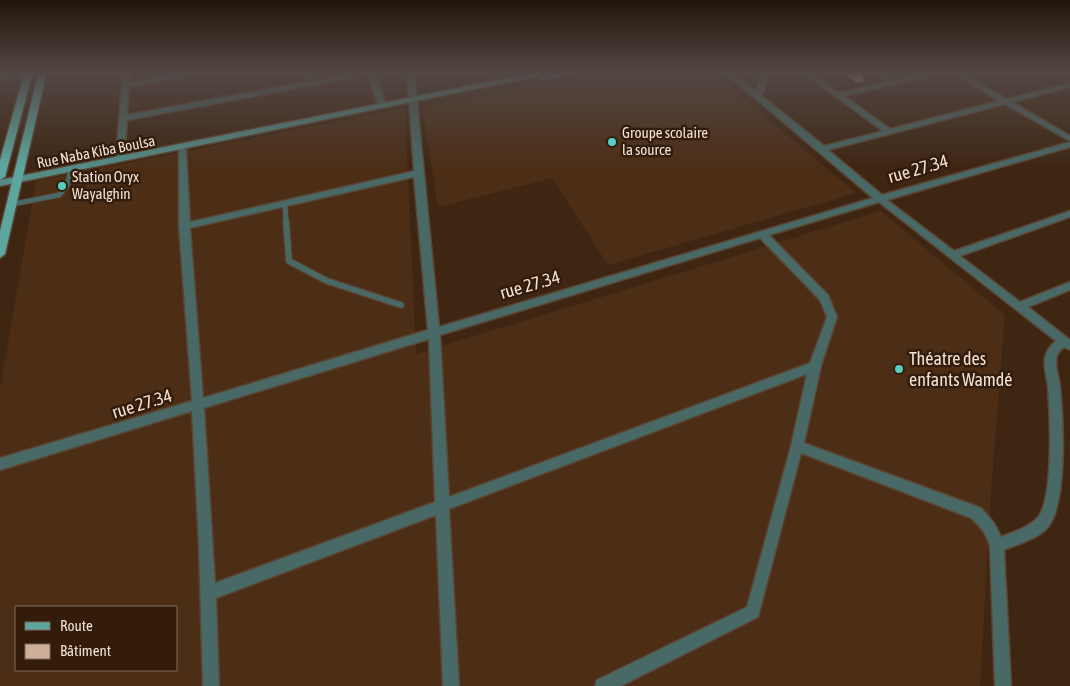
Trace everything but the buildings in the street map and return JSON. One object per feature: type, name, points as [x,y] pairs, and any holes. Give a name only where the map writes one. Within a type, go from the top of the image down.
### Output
[{"type":"main road","points":[[0,177],[22,103]]},
{"type":"main road","points":[[0,254],[12,204],[22,179],[37,103]]},
{"type":"street","points":[[120,157],[124,103]]},
{"type":"street","points":[[123,118],[203,103]]},
{"type":"street","name":"Rue Naba Kiba Boulsa","points":[[22,179],[120,157],[398,103]]},
{"type":"street","name":"Rue Naba Kiba Boulsa","points":[[22,179],[40,179],[404,103]]},
{"type":"street","points":[[414,103],[418,173],[434,332],[451,686]]},
{"type":"street","points":[[765,103],[879,198],[1067,343]]},
{"type":"street","points":[[850,103],[888,132]]},
{"type":"street","points":[[822,149],[1001,103]]},
{"type":"street","points":[[1007,103],[1070,139]]},
{"type":"street","name":"rue 27.34","points":[[0,464],[434,332],[763,235],[879,198],[1070,144]]},
{"type":"street","points":[[182,150],[184,226],[198,405],[209,594],[211,686]]},
{"type":"street","points":[[184,226],[418,173]]},
{"type":"street","points":[[0,182],[22,179]]},
{"type":"street","points":[[952,255],[1070,214]]},
{"type":"street","points":[[603,686],[753,612],[797,446],[815,366],[832,317],[824,298],[763,235]]},
{"type":"street","points":[[1020,306],[1070,286]]},
{"type":"street","points":[[997,546],[1038,526],[1045,521],[1051,509],[1055,457],[1054,388],[1050,360],[1056,347],[1067,343]]},
{"type":"street","points":[[209,594],[441,505],[815,366]]},
{"type":"street","points":[[797,446],[976,513],[988,525],[995,537],[997,546],[1003,686]]},
{"type":"lane","points":[[12,204],[59,195],[67,186],[70,173]]},
{"type":"lane","points":[[285,203],[289,261],[296,266],[365,295],[401,305]]},
{"type":"shaded area","name":"Groupe scolaire la source","points":[[442,103],[748,103],[856,193],[608,265],[552,178],[438,207],[422,107]]},
{"type":"shaded area","points":[[405,108],[416,354],[881,211],[1005,315],[991,491],[980,686],[0,686],[0,389],[36,181]]},
{"type":"place","name":"Groupe scolaire la source","points":[[612,142]]},
{"type":"place","name":"Station Oryx Wayalghin","points":[[62,186]]},
{"type":"place","name":"Théatre des enfants Wamdé","points":[[899,369]]}]
